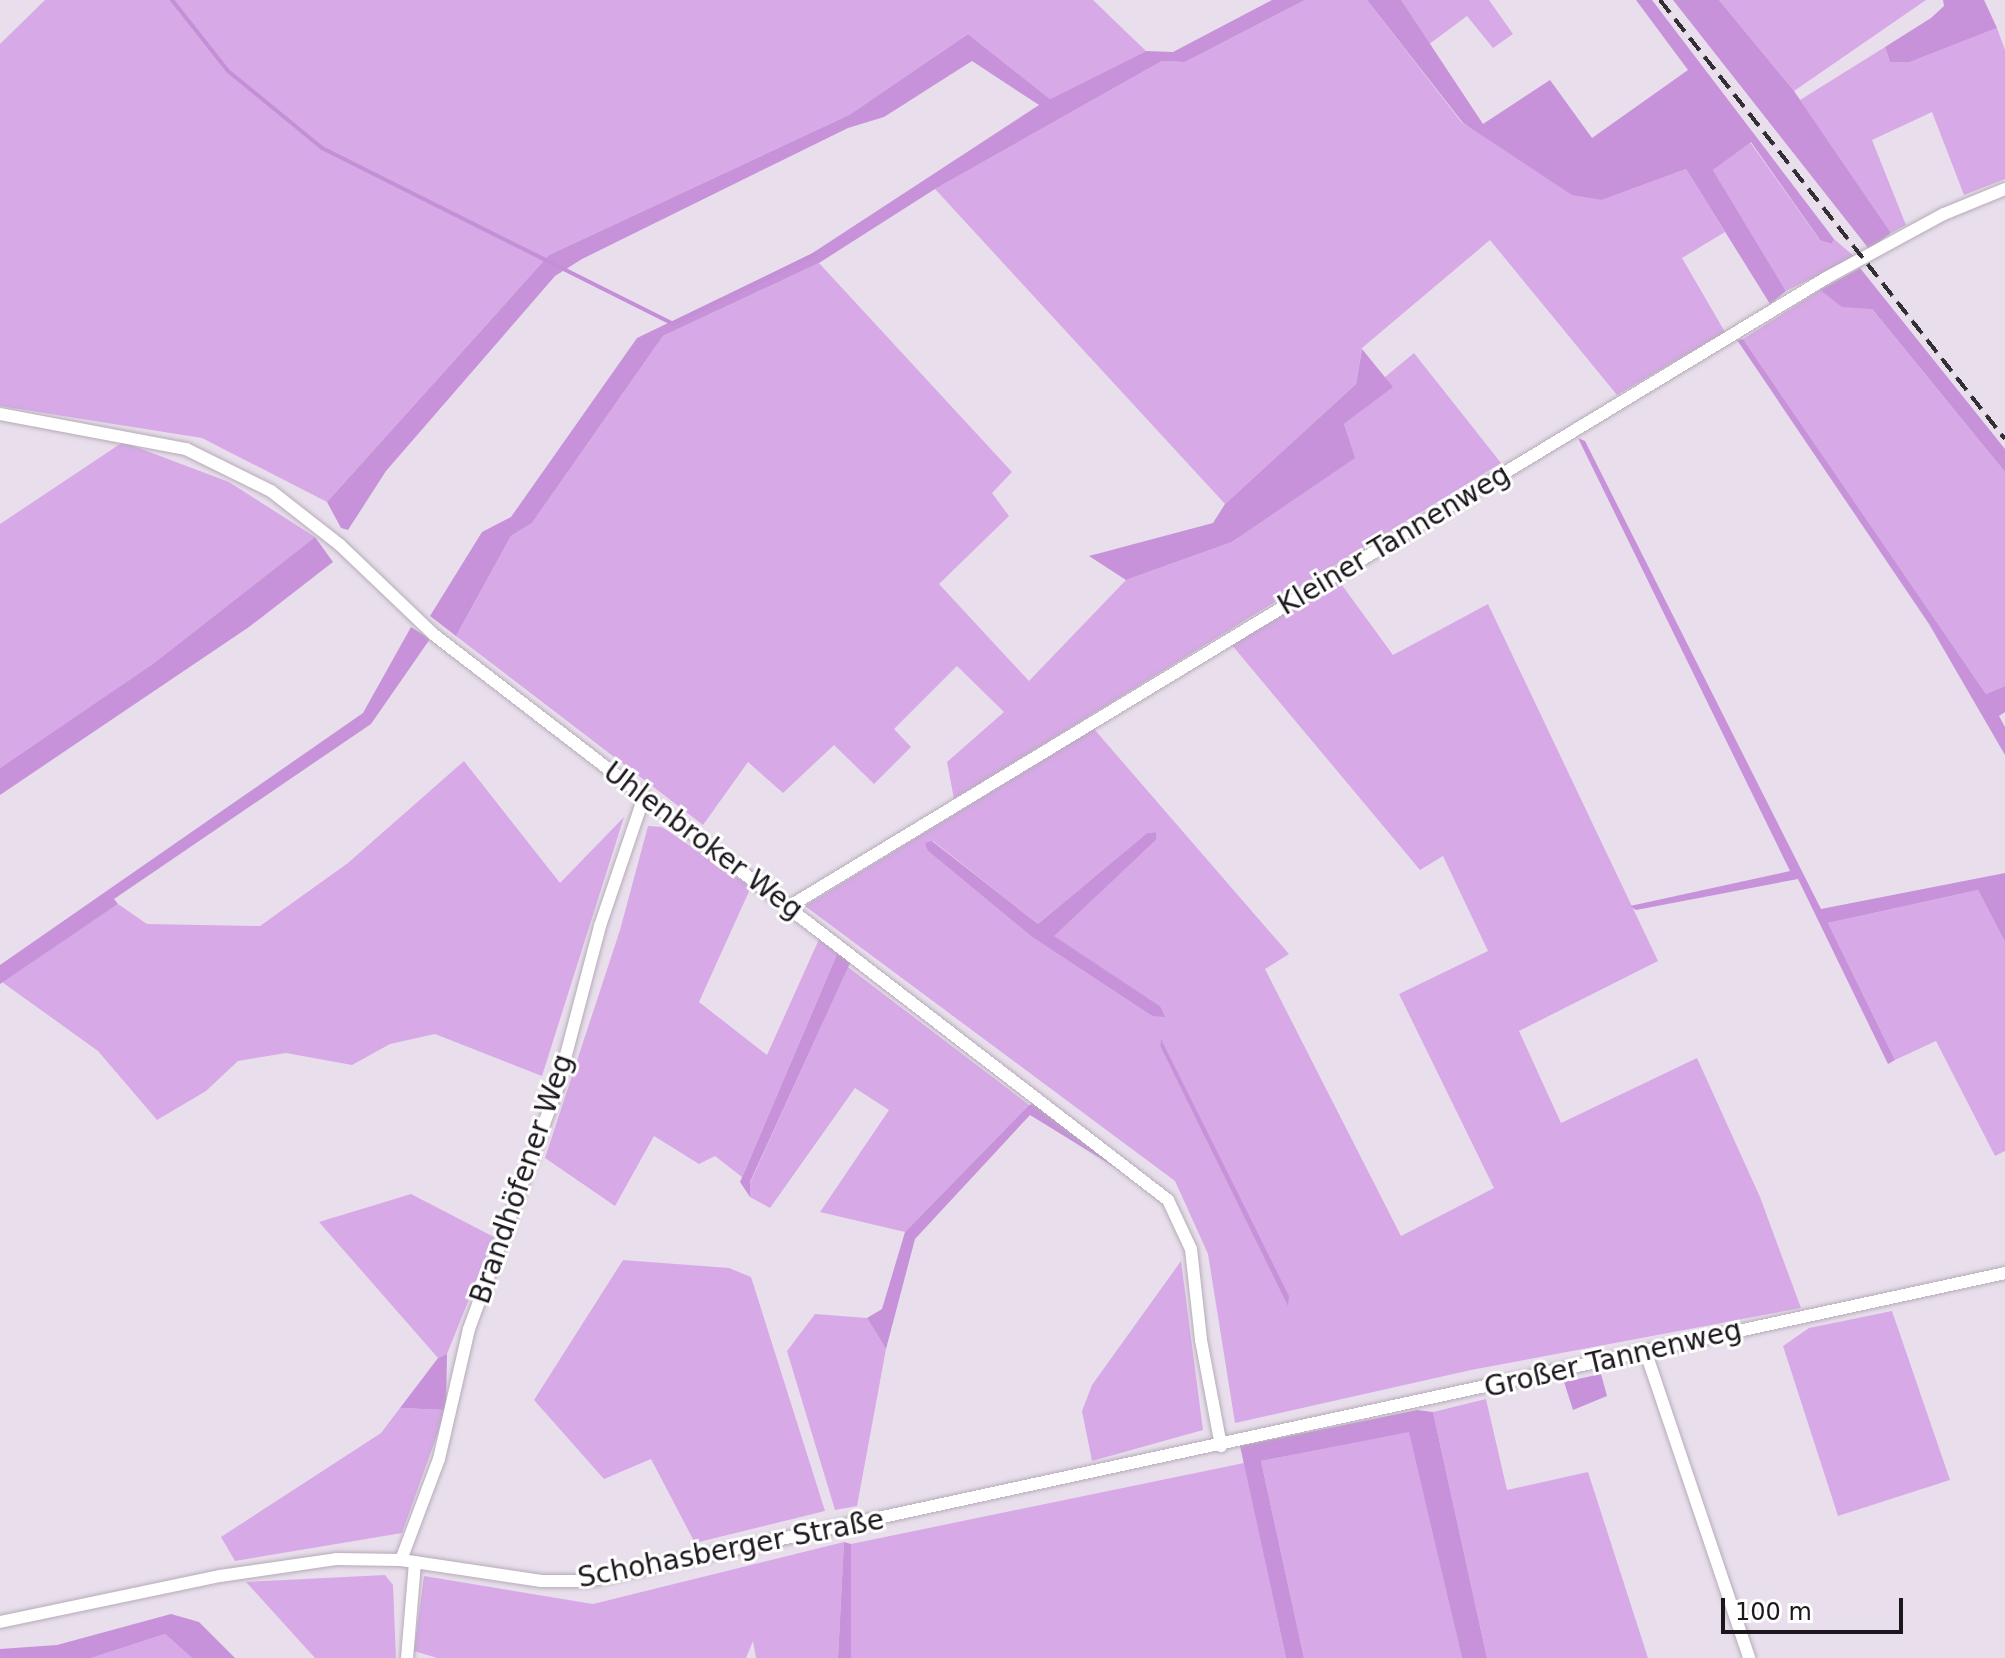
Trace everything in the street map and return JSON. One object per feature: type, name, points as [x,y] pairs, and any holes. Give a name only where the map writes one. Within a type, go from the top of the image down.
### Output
[{"type":"street","name":"Kleiner Tannenweg","points":[[790,906],[1826,278],[1944,214],[2005,189]]},
{"type":"street","name":"Uhlenbroker Weg","points":[[0,414],[186,449],[247,476],[340,545],[433,634],[1168,1200],[1191,1249],[1201,1340],[1221,1446]]},
{"type":"street","name":"Brandhöfener Weg","points":[[401,1560],[439,1459],[469,1329],[557,1089],[600,926],[644,797]]},
{"type":"street","name":"Großer Tannenweg","points":[[1221,1446],[2005,1273]]},
{"type":"street","points":[[1646,1353],[1749,1658]]},
{"type":"street","name":"Schohasberger Straße","points":[[0,1622],[284,1565],[401,1560],[541,1581],[588,1581],[1221,1446]]},
{"type":"street","points":[[407,1658],[415,1562]]},
{"type":"shaded area","points":[[45,0],[1093,0],[1146,51],[1050,99],[968,34],[849,115],[549,255],[327,502],[202,438],[0,406],[0,44]]},
{"type":"shaded area","points":[[1272,0],[1305,0],[1185,62],[1162,61],[935,189],[819,263],[663,336],[532,523],[511,536],[456,636],[430,616],[482,532],[511,517],[637,338],[811,254],[1039,105],[972,61],[884,117],[848,128],[582,259],[555,276],[386,471],[348,530],[341,528],[327,502],[549,255],[849,115],[968,34],[1050,99],[1146,51],[1173,52]]},
{"type":"shaded area","points":[[1305,0],[1367,0],[1462,123],[1602,200],[1686,169],[1725,232],[1682,258],[1725,332],[1617,395],[1490,240],[1362,348],[1356,384],[1225,504],[935,189],[1162,61],[1185,62]]},
{"type":"shaded area","points":[[1367,0],[1401,0],[1483,124],[1550,80],[1592,138],[1688,70],[1636,0],[1652,0],[1834,239],[1831,244],[1820,240],[1751,142],[1713,170],[1786,291],[1770,304],[1686,169],[1602,200],[1572,195],[1463,123]]},
{"type":"shaded area","points":[[1401,0],[1489,0],[1513,34],[1493,48],[1467,16],[1428,45]]},
{"type":"shaded area","points":[[1673,0],[1719,0],[1794,91],[1891,233],[1869,249]]},
{"type":"shaded area","points":[[1719,0],[1926,0],[1794,91]]},
{"type":"shaded area","points":[[1943,0],[1984,0],[1997,28],[1910,62],[1890,62],[1885,47],[1931,18],[1944,6]]},
{"type":"shaded area","points":[[1997,28],[2005,50],[2005,179],[1964,195],[1932,112],[1872,140],[1906,225],[1891,233],[1800,100],[1885,47],[1890,62],[1910,62]]},
{"type":"shaded area","points":[[1750,142],[1819,239],[1830,244],[1834,239],[1855,257],[1786,291],[1713,170]]},
{"type":"shaded area","points":[[819,263],[1012,472],[992,493],[1009,516],[939,584],[1029,681],[1126,580],[1232,542],[1354,458],[1344,424],[1392,387],[1385,377],[1414,353],[1501,463],[954,799],[947,762],[1004,712],[957,666],[894,729],[911,747],[874,784],[834,745],[783,793],[748,762],[703,825],[456,636],[511,536],[532,523],[663,336]]},
{"type":"shaded area","points":[[1860,268],[2005,449],[2005,472],[1872,309],[1842,307],[1820,290]]},
{"type":"shaded area","points":[[1820,290],[1842,306],[1871,308],[2005,472],[2005,686],[1986,694],[1743,339]]},
{"type":"shaded area","points":[[1743,339],[1986,694],[2005,686],[2005,712],[1999,716],[2005,727],[2005,755],[1929,624],[1737,340]]},
{"type":"shaded area","points":[[1362,349],[1393,387],[1344,424],[1355,458],[1232,542],[1126,580],[1089,556],[1213,523],[1225,504],[1356,384]]},
{"type":"shaded area","points":[[1578,438],[1585,441],[1821,909],[2005,873],[2005,942],[1978,890],[1828,923],[1895,1060],[1888,1064],[1798,879],[1636,910],[1630,906],[1790,871]]},
{"type":"shaded area","points":[[123,442],[229,482],[315,537],[154,663],[0,768],[0,524]]},
{"type":"shaded area","points":[[315,537],[333,562],[249,627],[0,795],[0,768],[154,663]]},
{"type":"shaded area","points":[[1339,581],[1393,655],[1488,604],[1658,961],[1519,1031],[1561,1123],[1697,1058],[1760,1197],[1801,1308],[1471,1370],[1235,1423],[1208,1254],[1175,1181],[805,906],[1094,729],[1289,954],[1265,969],[1401,1236],[1494,1188],[1399,994],[1488,951],[1443,856],[1420,870],[1231,644]],"holes":[[[1156,832],[1156,840],[1053,936],[1160,1006],[1152,1016],[1032,937],[928,851],[933,841],[1038,924],[1147,833]],[[1161,1040],[1288,1305],[1160,1046]]]},
{"type":"shaded area","points":[[411,627],[430,639],[371,724],[114,899],[118,904],[0,984],[0,965],[363,713]]},
{"type":"shaded area","points":[[464,761],[560,883],[624,817],[542,1076],[435,1034],[390,1044],[352,1065],[286,1053],[238,1061],[206,1091],[157,1120],[98,1051],[2,982],[118,904],[147,924],[260,926],[348,863]]},
{"type":"shaded area","points":[[648,826],[662,827],[751,887],[699,1002],[767,1055],[820,937],[838,952],[742,1177],[715,1156],[699,1164],[654,1136],[615,1206],[545,1158],[620,930]]},
{"type":"shaded area","points":[[1156,832],[1156,840],[1054,936],[1160,1006],[1165,1017],[1152,1016],[1032,937],[928,851],[925,843],[932,841],[1038,924],[1147,833]]},
{"type":"shaded area","points":[[1978,890],[2005,942],[2005,1151],[1995,1156],[1936,1041],[1895,1060],[1828,923]]},
{"type":"shaded area","points":[[838,952],[851,961],[750,1182],[750,1197],[740,1182]]},
{"type":"shaded area","points":[[848,967],[1029,1105],[905,1232],[820,1212],[889,1110],[855,1088],[770,1208],[750,1197],[750,1183]]},
{"type":"shaded area","points":[[1161,1039],[1289,1296],[1288,1306],[1160,1046]]},
{"type":"shaded area","points":[[1041,1102],[1129,1176],[1030,1115],[915,1239],[886,1349],[867,1318],[882,1309],[905,1232],[1029,1105]]},
{"type":"shaded area","points":[[411,1194],[494,1237],[447,1354],[438,1358],[319,1222]]},
{"type":"shaded area","points":[[623,1260],[729,1268],[751,1277],[825,1511],[695,1543],[651,1459],[604,1479],[534,1400]]},
{"type":"shaded area","points":[[1181,1261],[1203,1430],[1092,1461],[1082,1411],[1092,1385]]},
{"type":"shaded area","points":[[1892,1311],[1950,1480],[1838,1516],[1783,1346],[1809,1328]]},
{"type":"shaded area","points":[[815,1314],[867,1318],[886,1349],[857,1506],[835,1510],[787,1351]]},
{"type":"shaded area","points":[[447,1354],[446,1410],[400,1408],[438,1358]]},
{"type":"shaded area","points":[[1601,1374],[1607,1396],[1573,1410],[1564,1382]]},
{"type":"shaded area","points":[[1486,1399],[1507,1490],[1588,1472],[1648,1658],[1487,1658],[1433,1412]]},
{"type":"shaded area","points":[[400,1408],[446,1410],[402,1533],[235,1561],[221,1537],[381,1433]]},
{"type":"shaded area","points":[[1417,1410],[1433,1412],[1487,1658],[1462,1658],[1409,1432],[1261,1461],[1304,1658],[1286,1658],[1240,1446]]},
{"type":"shaded area","points":[[1410,1431],[1462,1658],[1304,1658],[1261,1461]]},
{"type":"shaded area","points":[[1244,1463],[1286,1658],[851,1658],[851,1544]]},
{"type":"shaded area","points":[[844,1542],[838,1658],[756,1658],[753,1641],[746,1658],[437,1658],[414,1651],[424,1576],[593,1604]]},
{"type":"shaded area","points":[[844,1542],[851,1544],[851,1658],[838,1658]]},
{"type":"shaded area","points":[[385,1575],[393,1585],[396,1658],[315,1658],[246,1582]]},
{"type":"shaded area","points":[[171,1614],[199,1622],[235,1658],[192,1658],[165,1634],[91,1658],[0,1658],[0,1649],[57,1645]]},
{"type":"shaded area","points":[[165,1634],[192,1658],[91,1658]]},
{"type":"waterway","points":[[172,0],[228,71],[322,148],[673,324],[815,254]]},
{"type":"railway","points":[[1660,0],[2005,439]]}]
